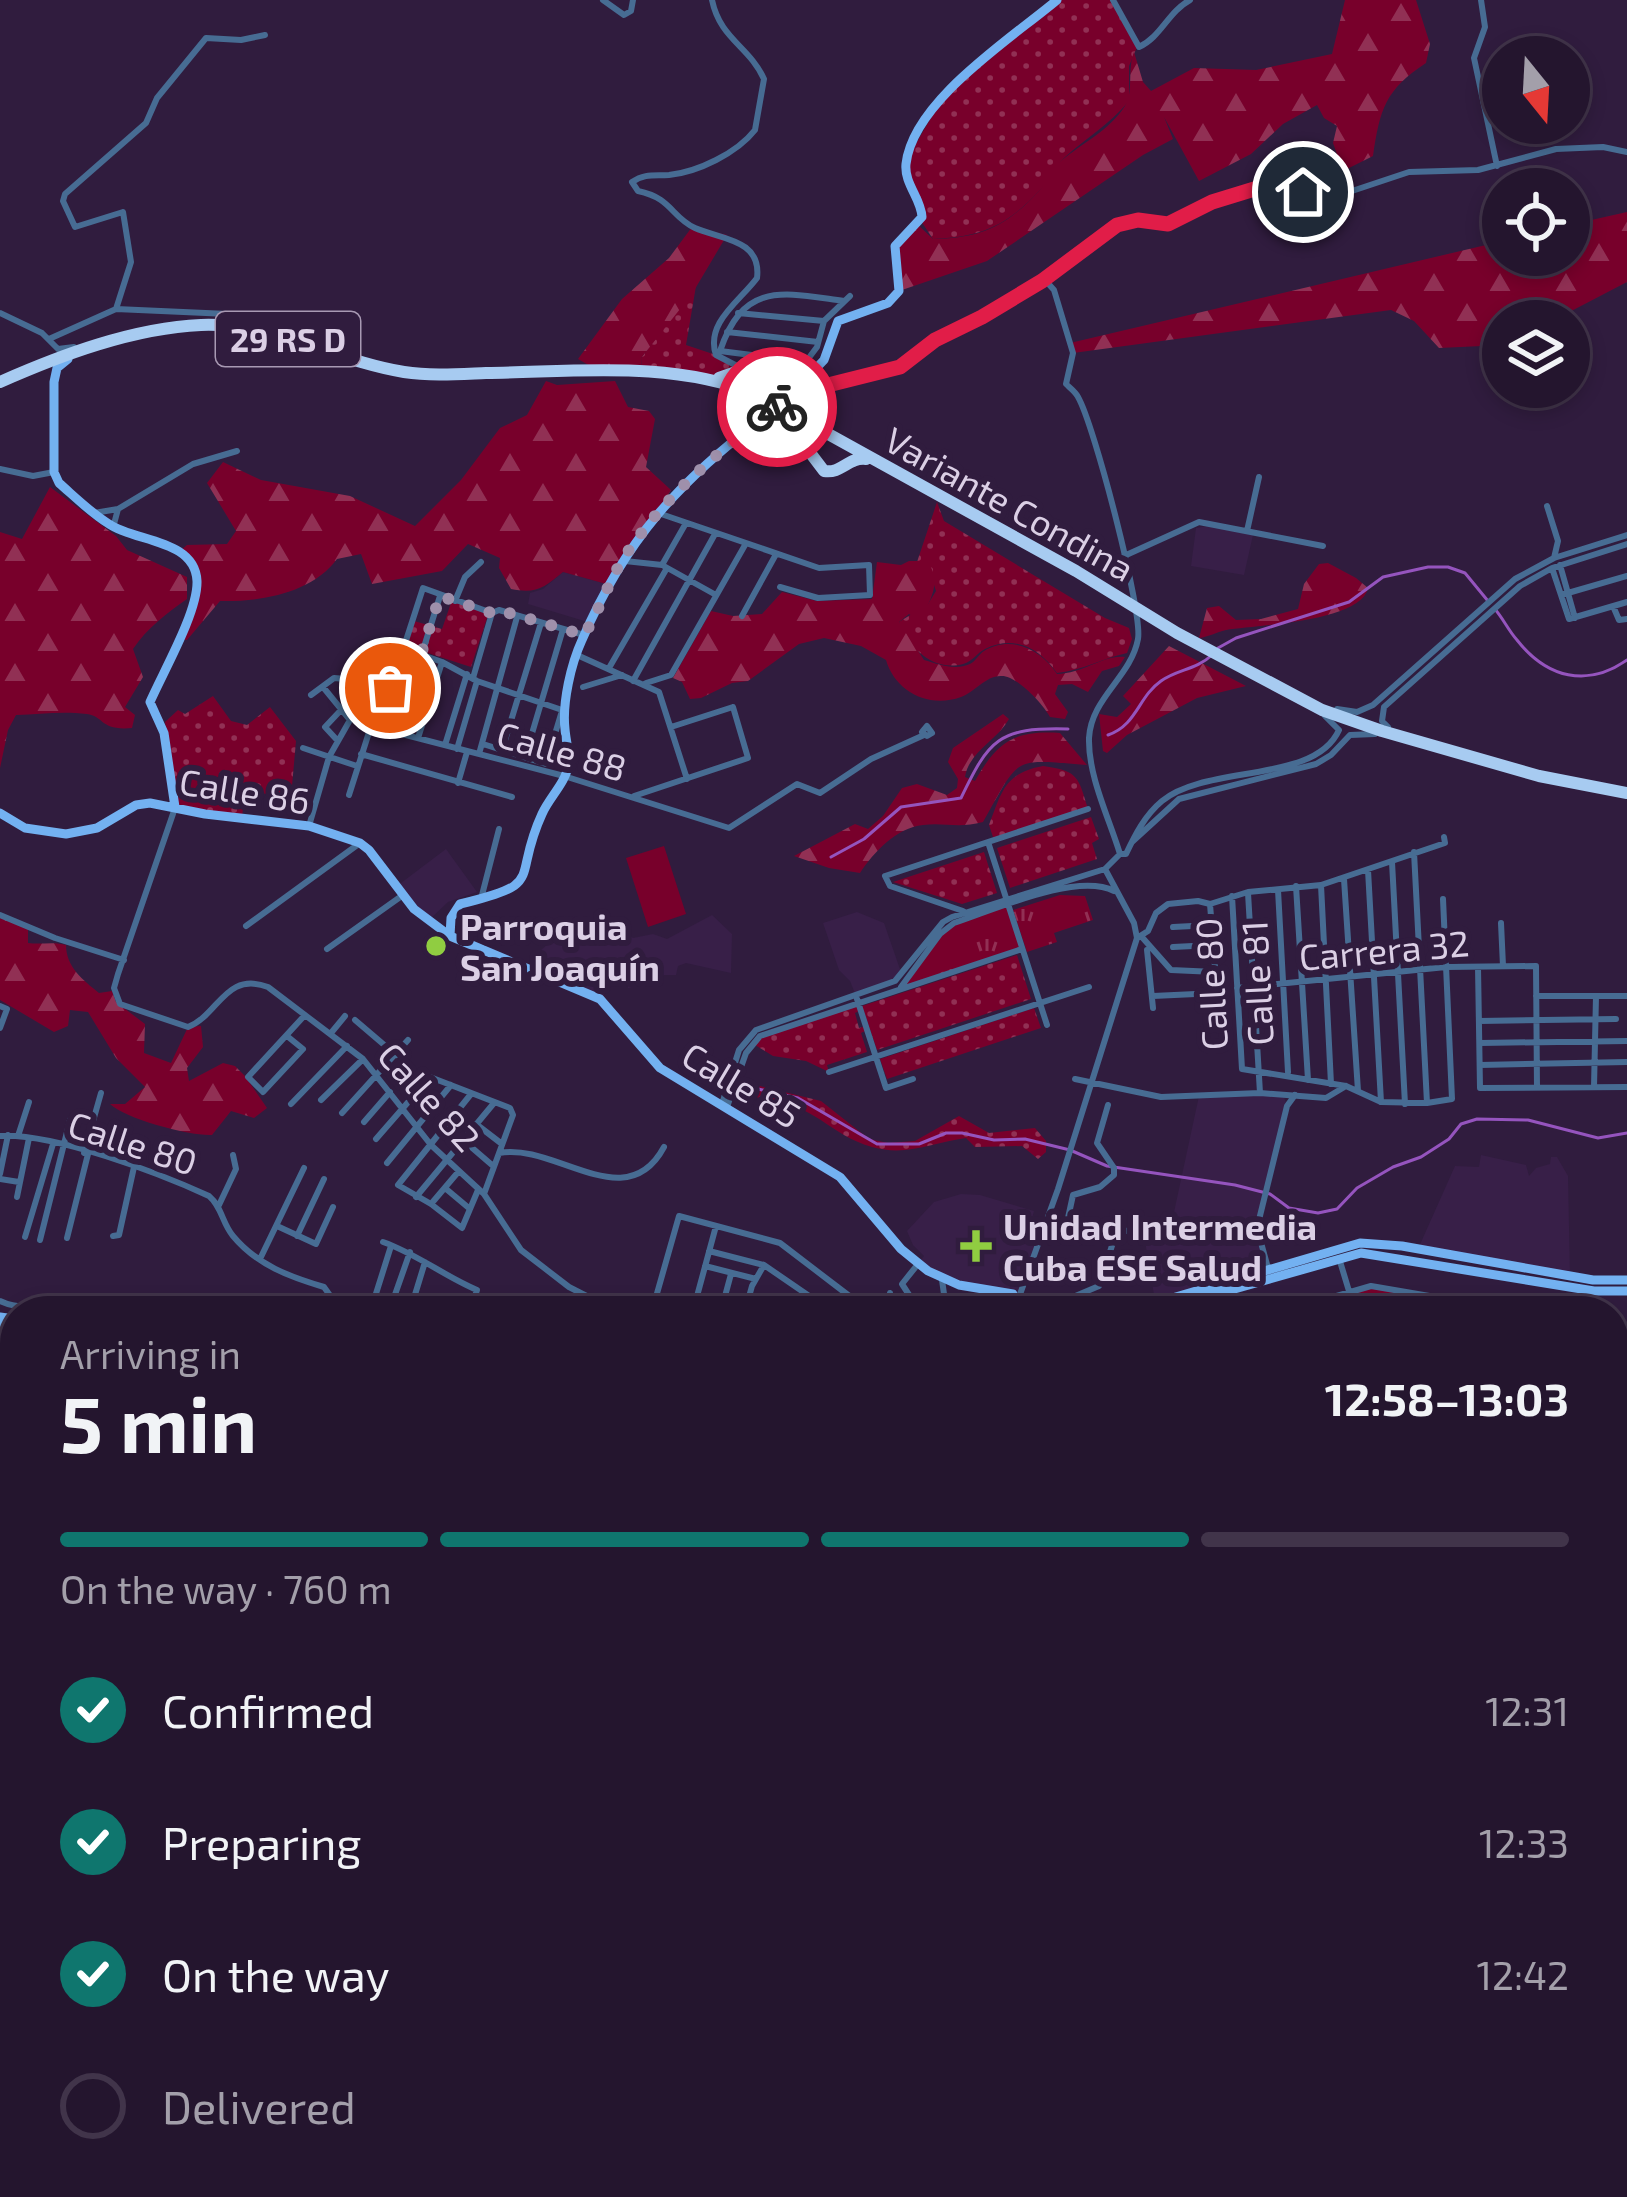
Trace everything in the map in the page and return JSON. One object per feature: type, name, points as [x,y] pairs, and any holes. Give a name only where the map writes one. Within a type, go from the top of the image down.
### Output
[{"type":"highway","name":"Variante Condina","points":[[2,382],[62,356],[185,326],[262,331],[417,374],[635,371],[712,378],[755,394],[1293,696],[1352,721],[1539,776],[1627,793]]},
{"type":"highway","points":[[712,378],[760,366],[794,392]]},
{"type":"highway","points":[[745,368],[744,380],[755,394]]},
{"type":"highway","points":[[759,420],[765,431],[789,432],[799,438],[824,471],[835,472],[857,458],[874,462]]},
{"type":"highway","points":[[832,439],[842,450],[843,467]]},
{"type":"main road","points":[[360,843],[377,857],[427,922],[450,936],[452,912],[460,904],[507,892],[520,882],[542,814],[564,776],[569,752],[564,711],[577,655],[622,561],[691,474],[794,392],[824,360],[838,321],[888,303],[899,291],[896,246],[922,217],[907,176],[907,159],[930,112],[1058,0]]},
{"type":"main road","points":[[110,343],[65,360],[57,368],[54,472],[59,483],[114,528],[180,551],[192,563],[195,596],[150,702],[164,733],[175,807]]},
{"type":"main road","points":[[2,382],[41,370],[54,382]]},
{"type":"main road","name":"Calle 86","points":[[0,813],[25,828],[76,834],[142,803],[309,826],[360,843]]},
{"type":"main road","name":"Calle 85","points":[[450,936],[600,999],[648,1058],[840,1177],[918,1264],[942,1280],[1011,1296]]},
{"type":"main road","points":[[1177,1296],[1360,1243],[1594,1280],[1627,1280]]},
{"type":"main road","points":[[1209,1296],[1339,1258],[1381,1254],[1594,1291],[1627,1291]]},
{"type":"main road","points":[[1189,1296],[1260,1275],[1268,1268]]},
{"type":"street","points":[[603,0],[624,15],[631,11],[633,0]]},
{"type":"street","points":[[712,0],[718,24],[764,79],[754,130],[721,157],[672,175],[641,176],[632,182],[638,190],[665,200],[692,227],[727,235],[754,257],[757,278],[721,319],[712,340],[716,355],[745,368]]},
{"type":"street","points":[[1113,0],[1138,47],[1154,38],[1175,8],[1190,0]]},
{"type":"street","points":[[1481,0],[1485,27],[1474,58],[1497,166]]},
{"type":"street","points":[[116,309],[131,262],[123,212],[75,226],[63,201],[65,194],[146,123],[157,98],[206,38],[241,40],[265,34]]},
{"type":"street","points":[[806,362],[720,351],[738,313],[778,292],[847,299],[824,322],[818,342],[806,362],[799,371],[794,392],[900,367],[935,340],[1042,281],[1117,225],[1138,220],[1168,224],[1212,202],[1274,183],[1318,196],[1340,196],[1409,172],[1497,166],[1556,149],[1603,147],[1627,152]]},
{"type":"street","points":[[1042,281],[1049,281],[1054,290],[1073,356],[1066,384],[1078,395],[1096,447],[1136,607],[1136,647],[1095,713],[1090,734],[1092,762],[1120,854]]},
{"type":"street","points":[[50,341],[116,309],[271,316],[308,331]]},
{"type":"street","points":[[0,313],[27,323],[63,350],[110,343]]},
{"type":"street","points":[[738,313],[824,322]]},
{"type":"street","points":[[727,332],[818,342]]},
{"type":"street","points":[[2,382],[50,353],[50,341]]},
{"type":"street","points":[[94,513],[118,508],[193,464],[238,452]]},
{"type":"street","points":[[0,469],[34,476],[54,472]]},
{"type":"street","points":[[1247,531],[1259,477]]},
{"type":"street","points":[[1547,506],[1558,541],[1554,557]]},
{"type":"street","points":[[114,528],[118,508]]},
{"type":"street","points":[[657,513],[819,568],[869,565],[870,595],[818,598],[780,587]]},
{"type":"street","points":[[1124,556],[1195,522],[1323,546]]},
{"type":"street","points":[[609,668],[686,523]]},
{"type":"street","points":[[633,681],[715,534]]},
{"type":"street","points":[[1412,739],[1382,721],[1389,697],[1515,579],[1554,557],[1627,539]]},
{"type":"street","points":[[1558,541],[1576,555]]},
{"type":"street","points":[[646,683],[670,674],[745,545]]},
{"type":"street","points":[[1293,696],[1349,712],[1367,709],[1389,697],[1495,606],[1576,555]]},
{"type":"street","points":[[742,616],[775,556]]},
{"type":"street","points":[[622,561],[665,567],[716,595]]},
{"type":"street","points":[[455,602],[465,577],[482,562]]},
{"type":"street","points":[[1556,567],[1575,618],[1626,605]]},
{"type":"street","points":[[1564,594],[1627,576]]},
{"type":"street","points":[[349,795],[423,588],[492,613],[499,610],[584,635]]},
{"type":"street","points":[[397,733],[440,596]]},
{"type":"street","points":[[1613,606],[1619,620],[1627,619]]},
{"type":"street","points":[[446,745],[492,613]]},
{"type":"street","points":[[479,754],[517,617]]},
{"type":"street","points":[[502,750],[541,623]]},
{"type":"street","points":[[525,757],[563,629]]},
{"type":"street","points":[[403,649],[564,711],[546,764],[482,744]]},
{"type":"street","points":[[577,655],[658,692],[687,779]]},
{"type":"street","points":[[418,738],[442,662]]},
{"type":"street","points":[[584,687],[622,675]]},
{"type":"street","points":[[311,695],[339,677],[369,681]]},
{"type":"street","points":[[458,749],[472,678]]},
{"type":"street","points":[[309,826],[329,757],[350,720],[323,686]]},
{"type":"street","points":[[1293,696],[1334,721],[1339,730],[1315,761]]},
{"type":"street","points":[[630,797],[748,758],[734,709],[670,727]]},
{"type":"street","points":[[337,740],[325,728],[341,710]]},
{"type":"street","name":"Calle 88","points":[[375,726],[564,776],[718,826],[737,825],[797,784],[820,794],[872,759],[924,735]]},
{"type":"street","points":[[898,989],[947,927],[1105,868],[1126,854],[1149,813],[1176,791],[1315,761],[1356,733],[1412,739]]},
{"type":"street","points":[[303,748],[357,766]]},
{"type":"street","points":[[458,783],[467,752]]},
{"type":"street","points":[[361,754],[512,797]]},
{"type":"street","points":[[0,915],[124,960],[175,807]]},
{"type":"street","points":[[967,912],[890,886],[885,876],[1088,809]]},
{"type":"street","points":[[482,899],[499,829]]},
{"type":"street","points":[[1019,1296],[1139,937],[1148,932],[1156,913],[1165,905],[1210,904],[1248,892],[1322,885],[1445,843],[1444,837]]},
{"type":"street","points":[[991,841],[1047,1025]]},
{"type":"street","points":[[246,926],[360,843]]},
{"type":"street","points":[[1414,852],[1427,1103]]},
{"type":"street","points":[[1392,862],[1405,1104]]},
{"type":"street","points":[[1105,868],[1139,937],[1172,970],[1216,972]]},
{"type":"street","points":[[1368,870],[1381,1102]]},
{"type":"street","points":[[1344,879],[1358,1093]]},
{"type":"street","points":[[1322,885],[1331,1084]]},
{"type":"street","points":[[857,999],[895,981],[943,922],[967,912],[1082,886],[1108,887],[1118,893]]},
{"type":"street","points":[[1296,886],[1308,1080]]},
{"type":"street","name":"Calle 81","points":[[1278,890],[1288,1074]]},
{"type":"street","points":[[1248,892],[1260,1093]]},
{"type":"street","points":[[327,949],[403,895]]},
{"type":"street","name":"Calle 80","points":[[1232,896],[1242,1069],[1259,1072]]},
{"type":"street","points":[[1259,1072],[1346,1086],[1381,1102],[1452,1099],[1443,899]]},
{"type":"street","points":[[1153,996],[1217,992],[1210,904]]},
{"type":"street","points":[[1501,923],[1503,966]]},
{"type":"street","points":[[1173,927],[1212,925]]},
{"type":"street","points":[[1173,947],[1213,945]]},
{"type":"street","points":[[1147,946],[1153,1008]]},
{"type":"street","points":[[724,1105],[740,1049],[756,1030],[1022,949]]},
{"type":"street","name":"Calle 82","points":[[124,960],[114,988],[120,1004],[188,1028],[240,984],[253,981],[268,987],[363,1059],[431,1145],[481,1191],[521,1250],[585,1296]]},
{"type":"street","name":"Carrera 32","points":[[1237,988],[1446,967],[1535,966],[1536,997]]},
{"type":"street","points":[[1478,968],[1480,1088],[1627,1087]]},
{"type":"street","points":[[829,1072],[1089,987]]},
{"type":"street","points":[[1594,1087],[1596,996]]},
{"type":"street","points":[[1537,1087],[1536,997],[1627,996]]},
{"type":"street","points":[[857,999],[886,1088],[913,1079]]},
{"type":"street","points":[[0,1006],[7,1010],[0,1028]]},
{"type":"street","points":[[287,1036],[303,1049],[263,1092],[248,1077],[305,1016]]},
{"type":"street","points":[[331,1033],[345,1016]]},
{"type":"street","points":[[1479,1021],[1616,1019]]},
{"type":"street","points":[[355,1020],[395,1055]]},
{"type":"street","points":[[342,1113],[408,1040]]},
{"type":"street","points":[[1480,1043],[1627,1041]]},
{"type":"street","points":[[291,1104],[347,1046]]},
{"type":"street","points":[[321,1100],[363,1059]]},
{"type":"street","points":[[1480,1065],[1627,1062]]},
{"type":"street","points":[[376,1139],[430,1077],[513,1111],[494,1166],[463,1228],[398,1185],[471,1094]]},
{"type":"street","points":[[1076,1079],[1161,1097],[1260,1093],[1332,1098],[1346,1086]]},
{"type":"street","points":[[387,1163],[451,1085]]},
{"type":"street","points":[[364,1122],[391,1091]]},
{"type":"street","points":[[67,1238],[101,1093]]},
{"type":"street","points":[[1283,1094],[1287,1106]]},
{"type":"street","points":[[1268,1268],[1257,1228],[1287,1106],[1295,1095]]},
{"type":"street","points":[[19,1182],[0,1177],[9,1136],[29,1102]]},
{"type":"street","points":[[416,1197],[494,1102]]},
{"type":"street","points":[[1108,1105],[1097,1143],[1114,1175],[1100,1187],[1073,1195],[1068,1218],[1168,1240]]},
{"type":"street","points":[[26,1238],[70,1120]]},
{"type":"street","points":[[476,1124],[500,1149],[520,1149],[614,1181],[647,1170],[664,1147]]},
{"type":"street","name":"Calle 80","points":[[9,1136],[87,1153],[182,1184],[219,1205],[235,1239],[260,1259],[280,1274],[325,1287],[331,1296]]},
{"type":"street","points":[[17,1197],[29,1138]]},
{"type":"street","points":[[463,1140],[494,1166]]},
{"type":"street","points":[[40,1240],[57,1145]]},
{"type":"street","points":[[219,1205],[236,1168],[233,1155]]},
{"type":"street","points":[[113,1236],[119,1235],[134,1167]]},
{"type":"street","points":[[260,1259],[304,1168]]},
{"type":"street","points":[[431,1204],[459,1171]]},
{"type":"street","points":[[297,1236],[324,1179]]},
{"type":"street","points":[[445,1188],[470,1209]]},
{"type":"street","points":[[1058,1189],[1071,1203]]},
{"type":"street","points":[[277,1226],[316,1244],[333,1207]]},
{"type":"street","points":[[656,1296],[679,1216],[780,1243],[849,1296]]},
{"type":"street","points":[[697,1296],[716,1226]]},
{"type":"street","points":[[1079,1296],[1102,1282],[1117,1229]]},
{"type":"street","points":[[375,1296],[387,1244],[477,1290],[475,1296]]},
{"type":"street","points":[[709,1251],[764,1265],[809,1296]]},
{"type":"street","points":[[395,1296],[410,1252]]},
{"type":"street","points":[[1339,1258],[1350,1296]]},
{"type":"street","points":[[415,1296],[425,1262]]},
{"type":"street","points":[[908,1296],[902,1284],[918,1264]]},
{"type":"street","points":[[750,1296],[764,1265]]},
{"type":"street","points":[[705,1266],[756,1279]]},
{"type":"street","points":[[725,1296],[732,1272]]},
{"type":"street","points":[[942,1280],[944,1296]]},
{"type":"street","points":[[1333,1296],[1382,1286],[1436,1296]]},
{"type":"street","points":[[801,1296],[803,1292]]},
{"type":"shaded area","points":[[1196,528],[1253,535],[1244,575],[1191,566]]},
{"type":"shaded area","points":[[563,572],[610,585],[591,623],[528,604],[530,593],[543,589]]},
{"type":"shaded area","points":[[446,849],[477,892],[448,902],[427,922],[397,886]]},
{"type":"shaded area","points":[[857,912],[884,923],[902,975],[856,996],[839,970],[823,923]]},
{"type":"shaded area","points":[[712,915],[732,934],[731,973],[686,963],[678,966],[676,975],[628,988],[626,978],[618,978],[600,999],[537,972],[543,959],[535,955],[571,925],[611,922],[633,938],[653,934],[667,939]]},
{"type":"shaded area","points":[[1283,1094],[1287,1106],[1257,1228],[1268,1268],[1172,1296],[1154,1296],[1144,1235],[1168,1240],[1199,1096]]},
{"type":"shaded area","points":[[1481,1155],[1526,1165],[1529,1176],[1557,1157],[1568,1176],[1570,1276],[1418,1249],[1455,1166],[1479,1167]]},
{"type":"shaded area","name":"Unidad Intermedia Cuba ESE Salud","points":[[961,1194],[980,1195],[1034,1211],[1031,1222],[1038,1247],[1022,1296],[971,1287],[918,1264],[924,1256],[907,1231],[934,1202]]},
{"type":"green space","points":[[1055,0],[1113,0],[1137,47],[1129,66],[1129,101],[1064,158],[1041,189],[1005,221],[966,236],[933,239],[921,221],[907,159],[943,97]]},
{"type":"green space","points":[[1345,0],[1416,0],[1430,44],[1426,63],[1401,82],[1387,102],[1373,156],[1343,171],[1333,143],[1337,126],[1324,118],[1317,105],[1283,124],[1251,154],[1199,181],[1164,117],[1173,139],[987,261],[899,291],[898,241],[917,224],[933,239],[950,238],[978,233],[1015,214],[1057,164],[1119,115],[1129,94],[1134,52],[1143,82],[1151,91],[1194,68],[1256,70],[1332,54]]},
{"type":"green space","points":[[1627,212],[1627,282],[1590,301],[1482,300],[1482,346],[1439,348],[1414,321],[1391,310],[1073,353],[1070,343],[1482,246],[1482,276],[1590,276],[1590,220]]},
{"type":"green space","points":[[692,227],[727,235],[692,294],[641,358],[642,367],[592,367],[578,359],[622,299],[669,258]]},
{"type":"green space","points":[[696,286],[686,345],[735,367],[720,378],[642,367],[641,358]]},
{"type":"green space","points":[[546,381],[557,385],[615,381],[628,407],[649,411],[655,419],[646,467],[671,490],[610,585],[563,572],[539,588],[511,589],[499,568],[500,558],[468,544],[442,571],[372,584],[361,554],[337,559],[314,580],[284,593],[220,601],[187,640],[178,639],[193,582],[180,551],[187,545],[227,544],[236,531],[207,483],[223,462],[261,480],[350,496],[415,526],[461,480],[500,428],[527,415]]},
{"type":"green space","points":[[50,487],[116,536],[127,550],[187,577],[187,599],[133,649],[143,677],[125,707],[135,715],[132,728],[114,727],[87,714],[16,715],[0,768],[0,532],[22,539]]},
{"type":"green space","points":[[937,502],[944,521],[1129,628],[1132,639],[1127,653],[1057,673],[1035,651],[1016,644],[996,645],[952,666],[924,656],[899,622],[928,604],[936,591],[927,562],[917,562]]},
{"type":"green space","points":[[927,561],[934,576],[920,621],[909,614],[899,622],[924,660],[964,666],[994,646],[1015,644],[1043,658],[1057,674],[1125,657],[1119,666],[1102,671],[1088,692],[1072,684],[1058,685],[1055,694],[1068,712],[1065,719],[1050,717],[1022,686],[1002,676],[961,697],[925,699],[897,681],[886,660],[861,646],[824,638],[799,644],[748,681],[701,698],[690,699],[682,682],[673,678],[711,611],[733,616],[762,614],[782,592],[817,601],[872,599],[877,562],[901,565]]},
{"type":"green space","points":[[1328,563],[1368,588],[1361,599],[1328,615],[1199,638],[1207,608],[1219,606],[1236,620],[1298,609],[1304,584],[1319,564]]},
{"type":"green space","points":[[452,600],[489,612],[471,667],[406,646],[414,621],[442,629]]},
{"type":"green space","points":[[1169,646],[1246,686],[1197,698],[1127,735],[1107,753],[1103,751],[1099,714],[1117,717],[1131,704],[1123,696]]},
{"type":"green space","points":[[213,696],[231,721],[247,725],[270,707],[296,741],[291,797],[245,791],[242,817],[176,805],[165,722],[178,710],[185,714]]},
{"type":"green space","points":[[1003,714],[1009,719],[972,760],[965,777],[975,781],[999,748],[1030,734],[1060,733],[1087,765],[1044,762],[1021,766],[983,822],[923,825],[904,831],[879,849],[860,873],[794,856],[855,824],[868,829],[902,788],[917,784],[947,795],[957,788],[958,779],[948,762],[953,748]]},
{"type":"green space","points":[[1043,766],[1075,777],[1088,809],[994,840],[989,825],[1007,785],[1020,773]]},
{"type":"green space","points":[[1091,817],[1099,839],[1092,843],[1097,859],[1010,888],[997,848]]},
{"type":"green space","points":[[664,846],[686,914],[648,927],[626,858]]},
{"type":"green space","points":[[984,852],[997,893],[962,904],[893,882]]},
{"type":"green space","points":[[1060,895],[1085,896],[1093,920],[1054,933],[1057,942],[1027,952],[1013,910]]},
{"type":"green space","points":[[1008,906],[1022,949],[899,989],[947,927]]},
{"type":"green space","points":[[0,916],[28,927],[28,943],[66,945],[69,960],[82,978],[99,993],[112,991],[116,1002],[145,1024],[144,1053],[171,1063],[188,1027],[201,1026],[203,1047],[187,1068],[189,1081],[223,1063],[235,1066],[267,1108],[254,1118],[231,1111],[212,1135],[158,1126],[110,1104],[125,1104],[145,1087],[116,1058],[88,1012],[70,1010],[68,1026],[54,1032],[0,1000]]},
{"type":"green space","points":[[1017,955],[1031,999],[877,1050],[862,1006]]},
{"type":"green space","points":[[858,1002],[861,1010],[855,1013],[859,1028],[866,1026],[861,1033],[867,1052],[827,1065],[829,1072],[806,1061],[773,1056],[752,1043],[760,1036]]},
{"type":"green space","points":[[1034,1008],[1041,1028],[887,1079],[880,1059]]},
{"type":"green space","points":[[760,1086],[821,1101],[869,1139],[915,1141],[959,1116],[989,1133],[1035,1128],[1046,1141],[1046,1152],[1038,1159],[1022,1146],[975,1147],[966,1138],[909,1150],[872,1147],[794,1106],[759,1100],[755,1093]]},
{"type":"green space","points":[[1371,1286],[1432,1296],[1350,1296],[1349,1291]]},
{"type":"waterway","points":[[1218,648],[1349,602],[1383,577],[1428,567],[1465,573],[1488,601]]},
{"type":"waterway","points":[[1494,608],[1529,653],[1554,670],[1583,676],[1627,660]]},
{"type":"waterway","points":[[1108,735],[1125,725],[1161,681],[1212,655]]},
{"type":"waterway","points":[[831,857],[864,839],[901,807],[961,798],[980,762],[999,741],[1026,731],[1068,729]]},
{"type":"waterway","points":[[758,1089],[798,1098],[877,1144],[919,1144],[946,1133],[1025,1139],[1070,1150],[1107,1166],[1235,1185],[1270,1194],[1289,1208],[1318,1213],[1337,1209],[1357,1188],[1421,1157],[1449,1139],[1461,1124],[1477,1119],[1528,1120],[1598,1138],[1627,1133]]},
{"type":"way so far","points":[[390,688],[403,649],[421,654],[440,596],[584,635],[622,561],[657,513],[691,474],[777,407]]},
{"type":"place","name":"Parroquia San Joaquín","points":[[436,946]]},
{"type":"place","name":"Unidad Intermedia Cuba ESE Salud","points":[[976,1246]]},
{"type":"route","points":[[777,407],[792,394],[900,367],[935,340],[1042,281],[1117,225],[1138,220],[1168,224],[1212,202],[1274,183],[1303,192]]}]
